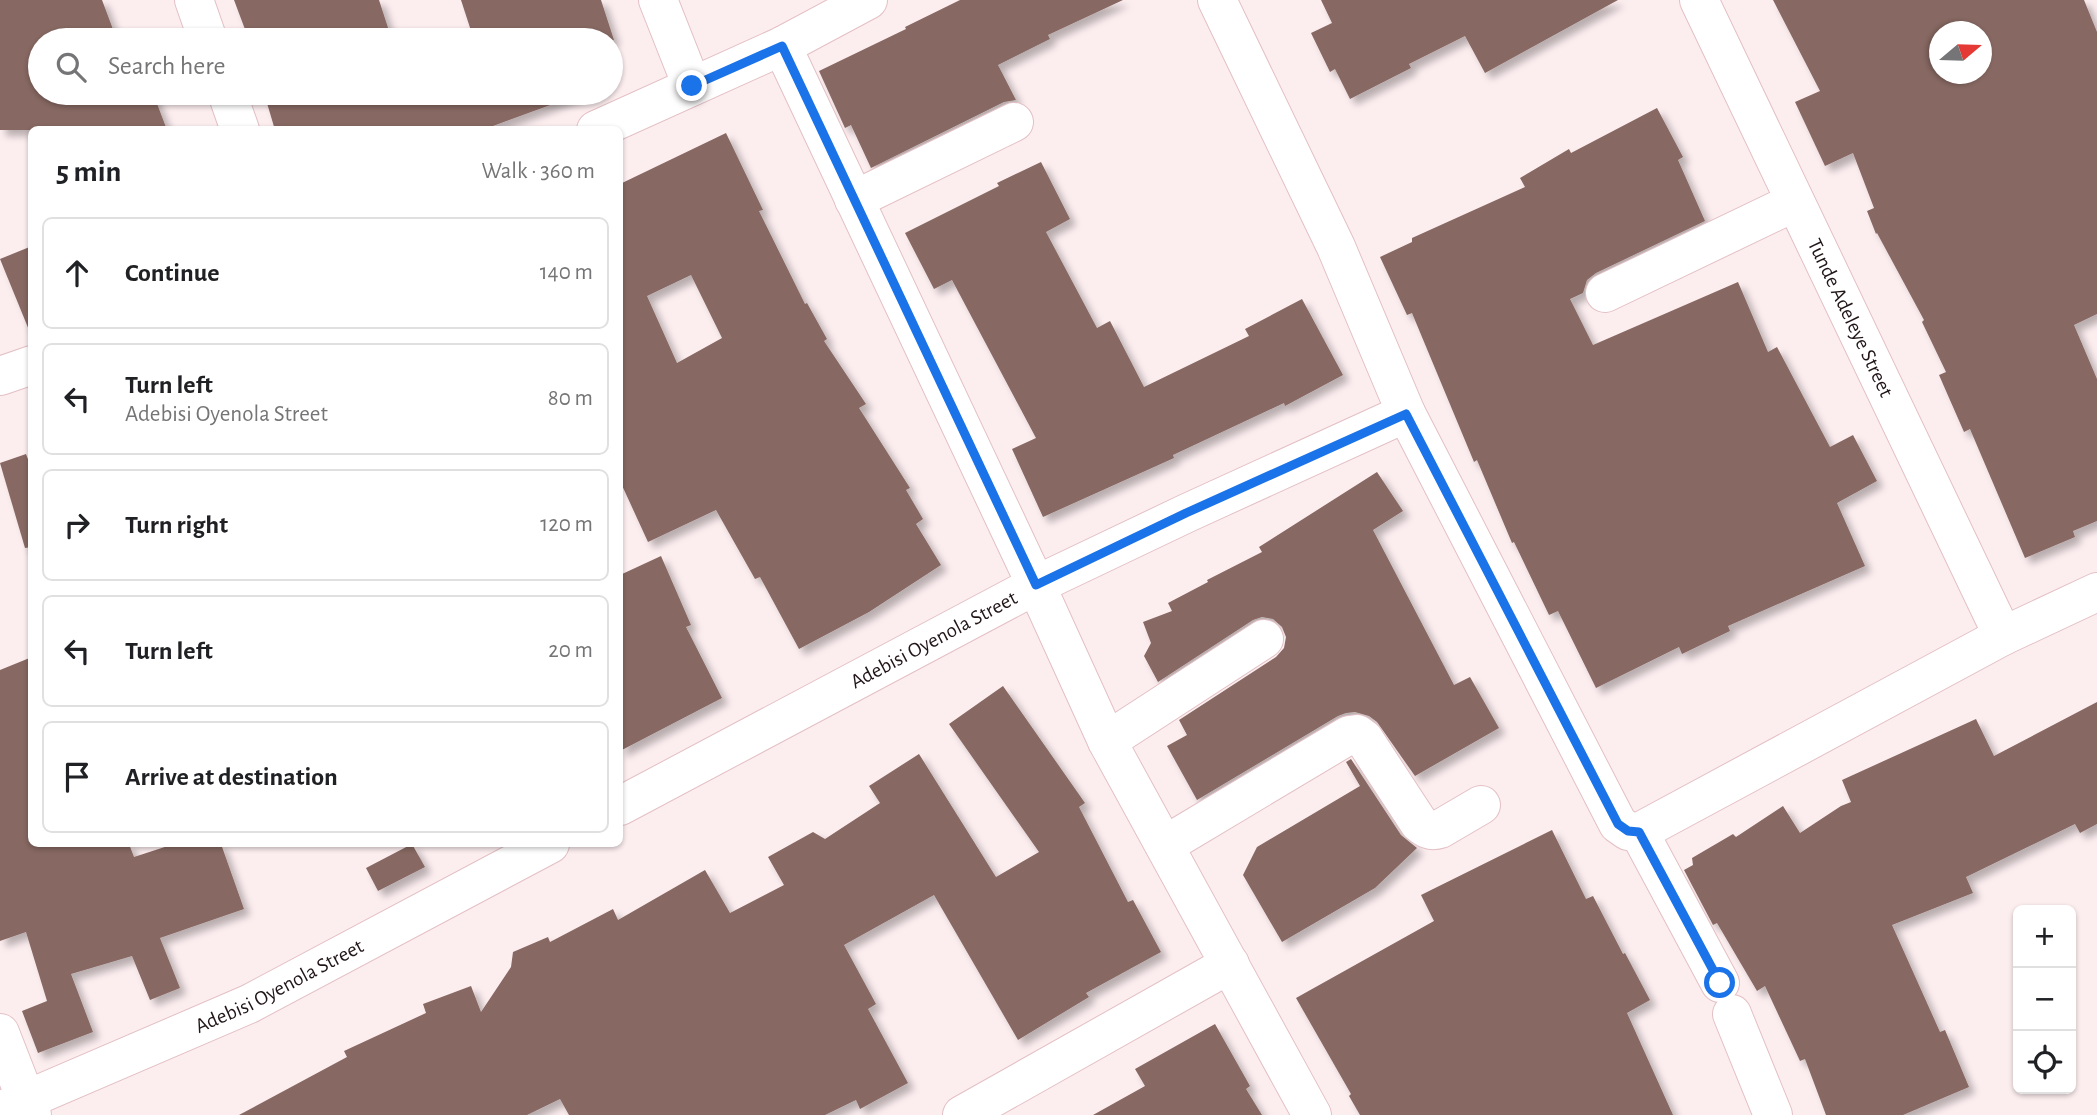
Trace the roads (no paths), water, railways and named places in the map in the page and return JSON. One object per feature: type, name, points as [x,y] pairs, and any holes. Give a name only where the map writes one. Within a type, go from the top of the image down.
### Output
[{"type":"street","points":[[194,0],[204,28]]},
{"type":"street","points":[[658,0],[692,86]]},
{"type":"street","points":[[605,126],[782,46],[868,0]]},
{"type":"street","points":[[1217,0],[1336,247],[1406,414],[1618,824],[1628,831],[1639,832],[2003,636],[2097,592]]},
{"type":"street","name":"Tunde Adeleye Street","points":[[1699,0],[2003,636]]},
{"type":"street","points":[[782,46],[1107,741],[1312,1115]]},
{"type":"street","points":[[231,105],[239,126]]},
{"type":"street","points":[[854,200],[1014,122]]},
{"type":"street","points":[[1605,293],[1795,202]]},
{"type":"street","points":[[0,376],[28,366]]},
{"type":"street","name":"Adebisi Oyenola Street","points":[[623,804],[1036,585],[1186,513],[1406,414]]},
{"type":"street","points":[[1107,741],[1264,639]]},
{"type":"street","points":[[1165,845],[1349,735],[1357,734],[1364,739],[1427,830],[1440,829],[1481,805]]},
{"type":"street","points":[[1639,832],[1726,998],[1773,1115]]},
{"type":"street","name":"Adebisi Oyenola Street","points":[[20,1109],[248,1003],[544,847]]},
{"type":"street","points":[[962,1115],[1230,964]]},
{"type":"street","points":[[0,1033],[20,1109]]}]
